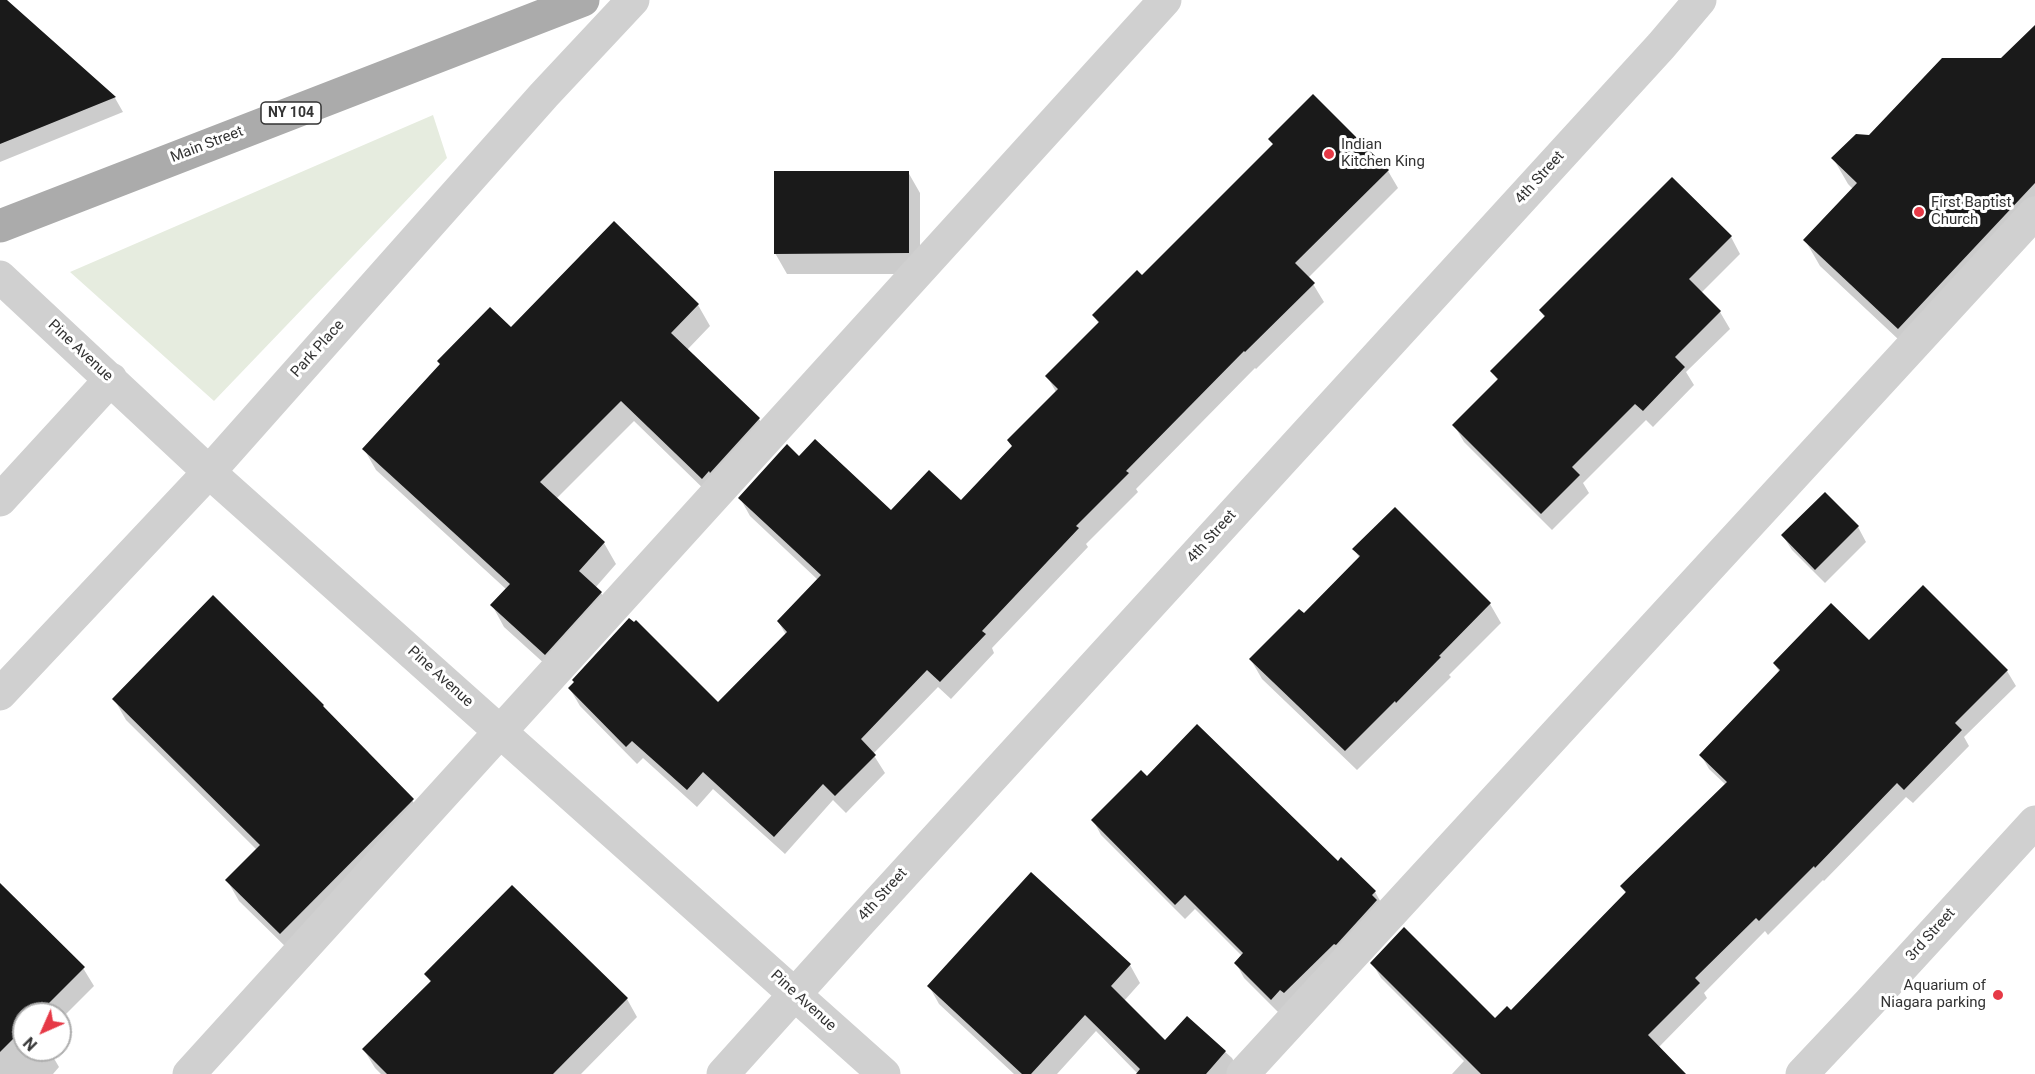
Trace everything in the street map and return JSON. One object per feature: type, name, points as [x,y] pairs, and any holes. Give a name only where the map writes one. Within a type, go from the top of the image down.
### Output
[{"type":"main road","name":"Main Street","points":[[0,226],[583,0]]},
{"type":"street","name":"Park Place","points":[[0,693],[209,472],[544,95],[633,0]]},
{"type":"street","points":[[189,1074],[1166,0]]},
{"type":"street","name":"4th Street","points":[[723,1074],[1647,62],[1700,0]]},
{"type":"street","points":[[1242,1074],[2035,213]]},
{"type":"street","name":"Pine Avenue","points":[[0,278],[209,472],[884,1074]]},
{"type":"street","points":[[0,500],[111,380]]},
{"type":"street","name":"3rd Street","points":[[1802,1074],[2035,822]]},
{"type":"shaded area","points":[[433,115],[447,158],[214,401],[70,272]]},
{"type":"building","points":[[0,0],[7,0],[116,97],[0,144]]},
{"type":"building","name":"First Baptist Church","points":[[2035,25],[2035,183],[1898,329],[1803,240],[1857,183],[1831,158],[1856,134],[1869,135],[1942,58],[2001,58]]},
{"type":"building","points":[[1313,94],[1389,170],[1295,263],[1315,283],[1244,351],[1126,471],[1129,473],[1076,526],[1079,528],[982,631],[986,634],[940,682],[927,670],[861,739],[876,755],[835,796],[823,784],[774,837],[703,772],[687,790],[632,741],[626,747],[568,688],[574,682],[572,680],[629,618],[634,622],[636,620],[718,702],[787,632],[777,621],[821,575],[738,498],[787,444],[799,456],[815,439],[891,510],[929,470],[961,500],[1012,446],[1007,440],[1058,389],[1045,376],[1099,322],[1092,315],[1137,270],[1142,275],[1273,144],[1268,139]]},
{"type":"building","points":[[774,171],[909,171],[909,253],[774,254]]},
{"type":"building","points":[[1672,177],[1732,236],[1689,279],[1721,311],[1675,357],[1685,367],[1643,411],[1635,404],[1572,467],[1580,475],[1541,514],[1452,425],[1498,379],[1490,371],[1545,316],[1539,310]]},
{"type":"building","points":[[614,221],[699,304],[671,333],[760,418],[702,479],[621,401],[540,482],[605,542],[579,571],[602,592],[545,655],[490,605],[510,584],[362,449],[440,364],[437,361],[490,307],[511,327]]},
{"type":"building","points":[[1825,492],[1859,526],[1815,570],[1781,535]]},
{"type":"building","points":[[1395,507],[1491,603],[1396,703],[1395,701],[1345,751],[1249,659],[1299,609],[1304,613],[1360,556],[1352,549]]},
{"type":"building","points":[[1923,585],[2008,670],[1955,723],[1962,730],[1904,790],[1897,783],[1815,868],[1814,866],[1759,921],[1756,918],[1695,978],[1700,983],[1648,1035],[1686,1074],[1481,1074],[1370,963],[1404,927],[1495,1018],[1507,1006],[1511,1010],[1626,892],[1620,886],[1727,782],[1699,755],[1780,670],[1773,663],[1831,603],[1869,640]]},
{"type":"building","points":[[213,595],[324,705],[414,799],[280,934],[225,880],[260,845],[112,699]]},
{"type":"building","points":[[1197,724],[1338,861],[1341,857],[1376,891],[1372,895],[1377,900],[1336,945],[1334,944],[1284,993],[1280,990],[1271,1000],[1234,963],[1243,953],[1185,895],[1175,905],[1091,820],[1141,770],[1147,776]]},
{"type":"building","points":[[1031,872],[1131,964],[1111,986],[1165,1040],[1187,1016],[1226,1051],[1206,1074],[1136,1074],[1140,1069],[1085,1015],[1031,1074],[1022,1074],[927,986]]},
{"type":"building","points":[[0,883],[85,967],[50,1002],[12,1002],[12,1040],[0,1052]]},
{"type":"building","points":[[512,885],[628,998],[553,1074],[387,1074],[362,1049],[431,981],[424,974]]},
{"type":"place","name":"Indian Kitchen King","points":[[1329,154]]},
{"type":"place","name":"First Baptist Church","points":[[1919,212]]},
{"type":"place","name":"Aquarium of Niagara parking","points":[[1998,995]]}]
